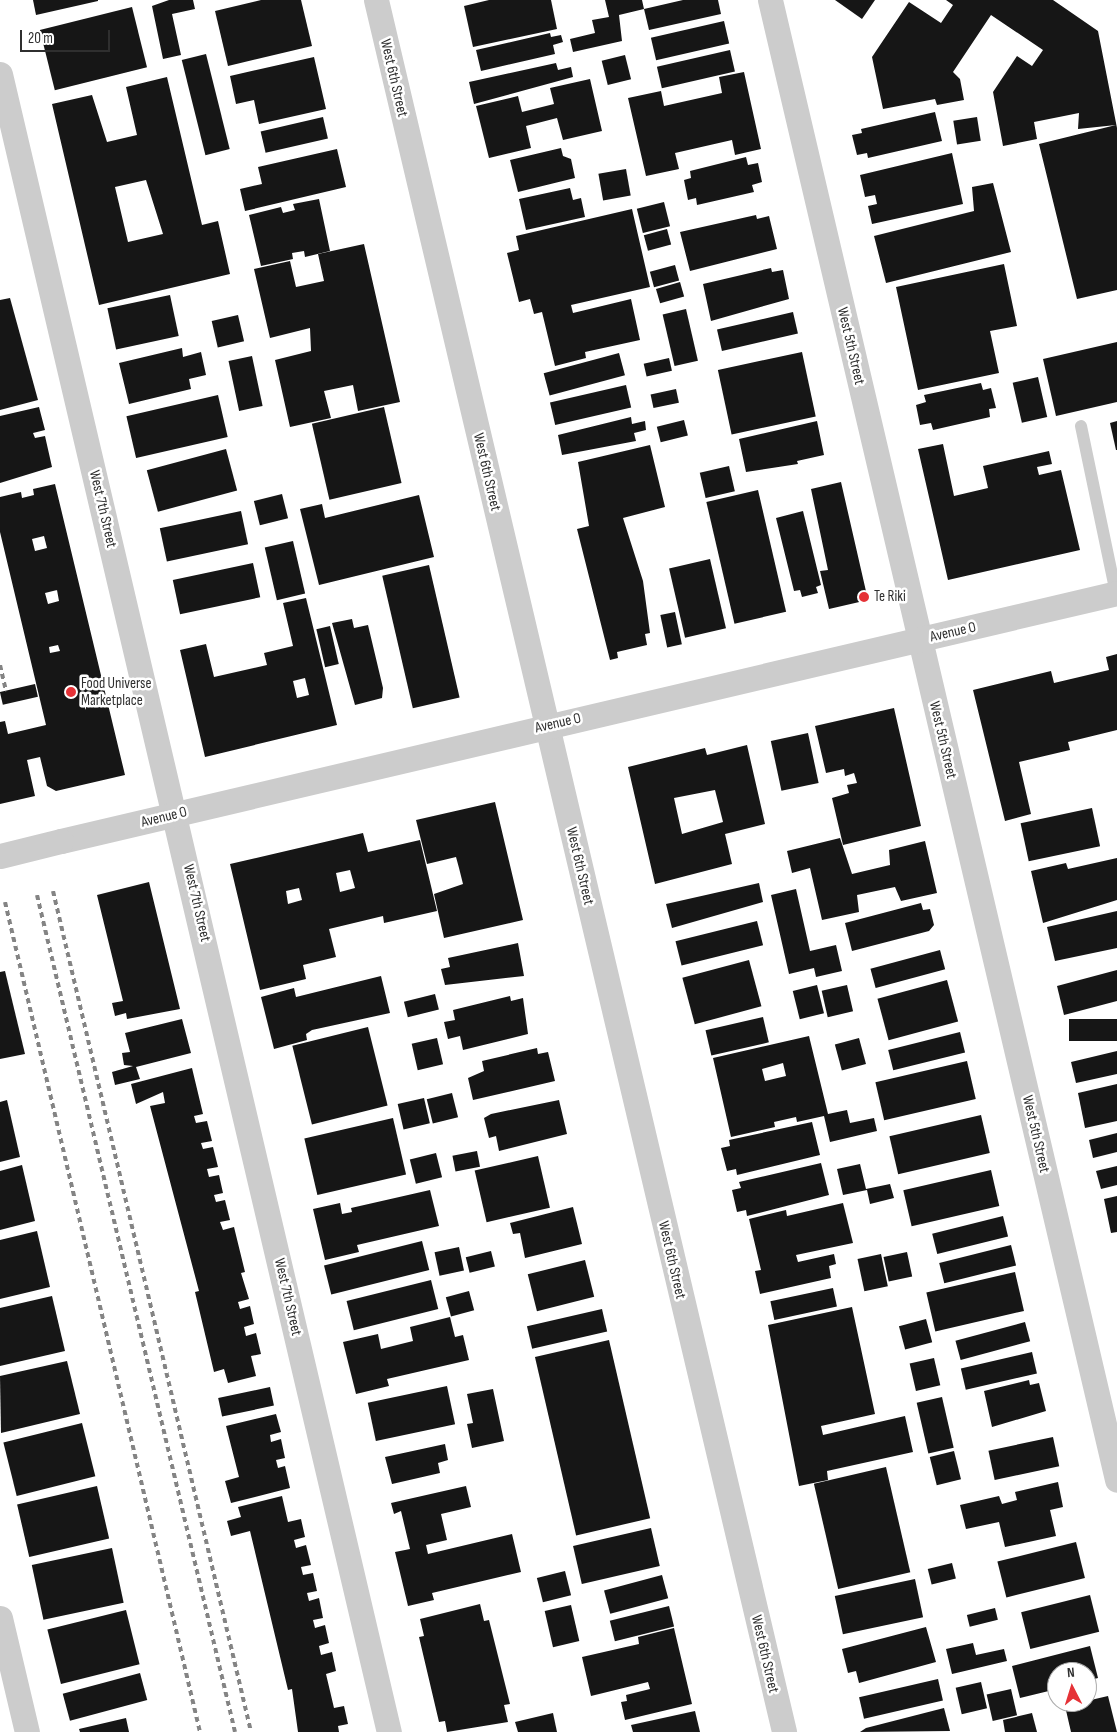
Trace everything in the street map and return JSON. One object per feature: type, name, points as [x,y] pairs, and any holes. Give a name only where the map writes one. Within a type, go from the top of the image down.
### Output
[{"type":"street","name":"West 6th Street","points":[[376,0],[784,1732]]},
{"type":"street","name":"West 5th Street","points":[[770,0],[1117,1480]]},
{"type":"street","name":"West 7th Street","points":[[0,74],[176,814],[389,1732]]},
{"type":"street","name":"Avenue O","points":[[0,856],[1116,593]]},
{"type":"street","points":[[0,1618],[27,1732]]},
{"type":"lane","points":[[1081,426],[1116,593]]},
{"type":"building","points":[[33,0],[98,0],[98,1],[36,15]]},
{"type":"building","points":[[169,0],[193,0],[195,9],[172,14],[181,55],[163,59],[152,6]]},
{"type":"building","points":[[261,0],[301,0],[312,46],[228,66],[215,11]]},
{"type":"building","points":[[489,0],[551,0],[557,29],[473,47],[464,6]]},
{"type":"building","points":[[605,0],[642,0],[644,9],[619,15],[622,41],[573,52],[570,39],[595,33],[592,20],[609,17]]},
{"type":"building","points":[[683,0],[718,0],[721,14],[649,30],[644,9]]},
{"type":"building","points":[[835,0],[875,0],[862,19]]},
{"type":"building","points":[[946,0],[1053,0],[1098,31],[1117,128],[1117,290],[1077,299],[1039,144],[1116,125],[1078,129],[1079,113],[1034,122],[1037,139],[1003,146],[993,92],[1017,56],[1032,66],[1043,50],[991,15],[953,72],[960,79],[964,100],[937,105],[935,99],[883,109],[872,57],[909,2],[941,23],[953,5]]},
{"type":"building","points":[[132,7],[147,67],[55,90],[40,30]]},
{"type":"building","points":[[724,21],[729,43],[656,60],[651,38]]},
{"type":"building","points":[[550,33],[551,37],[561,35],[563,42],[553,45],[555,54],[481,71],[476,50]]},
{"type":"building","points":[[730,50],[735,71],[662,88],[657,67]]},
{"type":"building","points":[[206,54],[230,149],[205,155],[182,60]]},
{"type":"building","points":[[625,55],[631,79],[608,85],[602,61]]},
{"type":"building","points":[[314,57],[326,109],[259,124],[254,100],[236,104],[230,76]]},
{"type":"building","points":[[556,63],[558,70],[571,67],[573,77],[474,104],[469,82]]},
{"type":"building","points":[[744,72],[761,149],[735,155],[732,140],[675,153],[679,169],[646,176],[628,98],[661,91],[664,106],[722,93],[719,77]]},
{"type":"building","points":[[167,77],[202,225],[218,221],[230,274],[99,305],[52,104],[92,95],[107,142],[137,135],[126,87]],"holes":[[[146,180],[163,234],[128,242],[115,187]]]},
{"type":"building","points":[[590,79],[602,131],[563,140],[557,118],[526,126],[531,148],[489,158],[476,106],[518,96],[522,112],[554,104],[550,88]]},
{"type":"building","points":[[935,112],[942,141],[868,158],[867,153],[857,155],[852,135],[862,133],[861,129]]},
{"type":"building","points":[[323,117],[328,138],[266,153],[261,131]]},
{"type":"building","points":[[977,117],[981,141],[957,144],[953,121]]},
{"type":"building","points":[[561,148],[563,156],[571,159],[575,178],[518,192],[510,160]]},
{"type":"building","points":[[337,149],[346,187],[245,211],[240,189],[262,184],[258,167]]},
{"type":"building","points":[[952,153],[963,204],[872,224],[868,206],[877,204],[875,195],[865,197],[860,175]]},
{"type":"building","points":[[746,157],[748,165],[758,163],[762,182],[752,185],[754,192],[697,205],[696,198],[688,200],[684,180],[691,178],[690,171]]},
{"type":"building","points":[[626,169],[631,196],[603,200],[598,174]]},
{"type":"building","points":[[993,183],[1011,252],[886,283],[874,236],[974,211],[972,187]]},
{"type":"building","points":[[570,188],[573,200],[581,198],[585,217],[526,230],[519,199]]},
{"type":"building","points":[[319,199],[330,251],[305,257],[304,251],[292,253],[293,259],[261,266],[249,215],[281,207],[283,213],[295,210],[293,204]]},
{"type":"building","points":[[664,202],[670,226],[643,233],[637,209]]},
{"type":"building","points":[[632,209],[650,287],[571,305],[573,313],[631,299],[640,340],[585,352],[586,358],[555,366],[542,312],[534,314],[530,299],[519,302],[507,253],[519,250],[516,236]]},
{"type":"building","points":[[756,215],[757,219],[769,216],[777,249],[690,271],[680,232]]},
{"type":"building","points":[[667,229],[671,244],[648,251],[644,235]]},
{"type":"building","points":[[364,244],[400,402],[358,411],[353,385],[324,391],[331,418],[290,427],[275,360],[311,351],[310,328],[270,338],[254,269],[290,261],[296,287],[324,281],[318,254]]},
{"type":"building","points":[[1004,264],[1017,326],[990,331],[999,373],[918,390],[896,287]]},
{"type":"building","points":[[675,265],[679,280],[654,287],[650,272]]},
{"type":"building","points":[[771,268],[772,272],[783,270],[789,299],[711,321],[703,284]]},
{"type":"building","points":[[680,282],[684,296],[660,303],[656,289]]},
{"type":"building","points":[[170,295],[179,336],[116,349],[107,308]]},
{"type":"building","points":[[10,298],[38,400],[0,410],[0,300]]},
{"type":"building","points":[[686,309],[698,361],[675,366],[663,314]]},
{"type":"building","points":[[793,312],[798,333],[722,351],[717,330]]},
{"type":"building","points":[[238,315],[244,341],[218,347],[212,321]]},
{"type":"building","points":[[1117,342],[1117,402],[1056,416],[1043,359]]},
{"type":"building","points":[[182,348],[183,357],[201,352],[206,375],[189,379],[191,389],[129,404],[119,363]]},
{"type":"building","points":[[802,352],[816,417],[732,434],[718,370]]},
{"type":"building","points":[[619,353],[625,375],[550,395],[544,373]]},
{"type":"building","points":[[252,356],[263,406],[239,411],[229,361]]},
{"type":"building","points":[[669,358],[672,371],[647,377],[644,364]]},
{"type":"building","points":[[1038,377],[1047,417],[1022,423],[1013,383]]},
{"type":"building","points":[[981,383],[983,390],[991,388],[996,408],[989,409],[990,417],[933,430],[931,423],[920,425],[916,405],[926,402],[924,395]]},
{"type":"building","points":[[626,385],[631,407],[555,425],[550,403]]},
{"type":"building","points":[[676,389],[679,403],[653,408],[651,394]]},
{"type":"building","points":[[218,395],[228,437],[136,458],[126,416]]},
{"type":"building","points":[[39,407],[45,430],[33,433],[35,438],[45,436],[52,467],[0,483],[0,416]]},
{"type":"building","points":[[384,407],[402,483],[329,500],[312,424]]},
{"type":"building","points":[[631,417],[632,424],[645,421],[646,430],[634,433],[636,441],[562,455],[558,435]]},
{"type":"building","points":[[684,420],[688,436],[661,442],[657,427]]},
{"type":"building","points":[[817,421],[824,455],[797,461],[798,464],[746,472],[739,439]]},
{"type":"building","points":[[1117,421],[1117,450],[1116,450],[1110,423]]},
{"type":"building","points":[[943,444],[954,496],[988,488],[983,466],[1049,451],[1052,464],[1037,467],[1039,475],[1061,470],[1080,550],[948,580],[918,449]]},
{"type":"building","points":[[650,445],[665,507],[623,518],[643,581],[650,633],[645,634],[647,645],[617,652],[618,658],[610,660],[577,529],[589,526],[578,462]]},
{"type":"building","points":[[226,449],[237,491],[158,512],[147,470]]},
{"type":"building","points":[[729,466],[735,491],[706,498],[700,473]]},
{"type":"building","points":[[841,482],[868,600],[829,609],[820,571],[828,570],[811,489]]},
{"type":"building","points":[[55,484],[125,775],[56,791],[47,786],[40,757],[27,760],[35,796],[0,804],[0,722],[5,721],[8,734],[46,725],[0,532],[0,497],[21,492],[22,498],[34,495],[33,489]],"holes":[[[44,536],[47,548],[35,551],[32,539]],[[57,590],[59,601],[48,604],[45,593]],[[58,645],[60,651],[50,653],[49,647]]]},
{"type":"building","points":[[758,490],[786,612],[734,624],[706,502]]},
{"type":"building","points":[[282,494],[288,518],[260,525],[254,501]]},
{"type":"building","points":[[419,495],[434,557],[319,585],[300,509],[322,504],[325,518]]},
{"type":"building","points":[[241,511],[248,544],[167,562],[160,528]]},
{"type":"building","points":[[803,511],[821,585],[816,587],[818,593],[802,597],[800,590],[794,591],[776,518]]},
{"type":"building","points":[[293,541],[305,594],[277,600],[265,548]]},
{"type":"building","points":[[710,559],[726,628],[685,638],[669,568]]},
{"type":"building","points":[[253,563],[260,597],[180,614],[173,580]]},
{"type":"building","points":[[429,565],[460,698],[413,708],[382,576]]},
{"type":"building","points":[[306,598],[337,725],[205,757],[180,650],[206,644],[214,677],[267,665],[264,653],[293,646],[283,603]],"holes":[[[305,678],[309,695],[297,698],[293,681]]]},
{"type":"building","points":[[675,612],[682,644],[667,647],[660,615]]},
{"type":"building","points":[[352,619],[354,628],[368,625],[383,688],[382,698],[355,705],[332,623]]},
{"type":"building","points":[[330,626],[339,664],[325,667],[316,629]]},
{"type":"building","points":[[1117,654],[1117,730],[1068,742],[1070,750],[1019,762],[1031,814],[1005,821],[973,690],[1051,671],[1054,683],[1109,670],[1106,657]]},
{"type":"building","points":[[35,684],[38,697],[3,705],[0,692]]},
{"type":"building","points":[[894,708],[921,826],[843,845],[832,798],[849,793],[847,785],[857,783],[854,773],[845,776],[844,769],[826,773],[815,726]]},
{"type":"building","points":[[808,733],[819,783],[781,791],[771,741]]},
{"type":"building","points":[[747,745],[765,824],[725,834],[732,864],[655,884],[628,767],[705,748],[707,755]],"holes":[[[715,790],[723,822],[682,834],[674,798]]]},
{"type":"building","points":[[495,802],[523,920],[444,938],[434,894],[463,884],[456,857],[427,864],[416,820]]},
{"type":"building","points":[[1092,808],[1100,846],[1029,861],[1021,823]]},
{"type":"building","points":[[363,833],[368,852],[420,840],[437,911],[384,923],[383,916],[329,929],[336,957],[303,965],[306,979],[260,990],[230,864]],"holes":[[[350,870],[355,888],[340,892],[336,873]],[[299,888],[302,900],[288,904],[286,891]]]},
{"type":"building","points":[[840,838],[852,874],[890,865],[889,850],[925,841],[937,893],[901,901],[895,887],[857,895],[859,912],[822,920],[810,868],[792,873],[787,851]]},
{"type":"building","points":[[1117,858],[1117,900],[1043,923],[1031,871],[1066,863],[1068,869]]},
{"type":"building","points":[[149,882],[180,1009],[127,1019],[126,1013],[115,1016],[112,1003],[123,1001],[97,895]]},
{"type":"building","points":[[759,883],[763,902],[672,928],[666,904]]},
{"type":"building","points":[[796,889],[810,951],[836,945],[842,971],[816,977],[814,968],[789,974],[771,895]]},
{"type":"building","points":[[921,903],[923,910],[930,909],[934,925],[929,931],[852,951],[845,923]]},
{"type":"building","points":[[1117,911],[1117,948],[1055,961],[1047,927]]},
{"type":"building","points":[[757,921],[763,945],[682,966],[675,941]]},
{"type":"building","points":[[518,943],[524,976],[445,985],[441,969],[450,967],[448,958]]},
{"type":"building","points":[[940,950],[945,969],[876,988],[870,969]]},
{"type":"building","points":[[749,960],[761,1006],[695,1024],[682,978]]},
{"type":"building","points":[[1117,970],[1117,1001],[1064,1015],[1057,986]]},
{"type":"building","points":[[5,971],[25,1054],[0,1059],[0,972]]},
{"type":"building","points":[[381,976],[390,1013],[312,1030],[306,1034],[307,1040],[274,1049],[261,997],[294,988],[296,997]]},
{"type":"building","points":[[947,980],[958,1022],[889,1040],[877,999]]},
{"type":"building","points":[[817,985],[824,1013],[800,1019],[793,991]]},
{"type":"building","points":[[847,985],[853,1011],[828,1017],[822,991]]},
{"type":"building","points":[[435,994],[439,1010],[408,1017],[404,1002]]},
{"type":"building","points":[[510,996],[511,1001],[523,998],[528,1034],[463,1050],[460,1036],[448,1039],[444,1022],[455,1020],[453,1010]]},
{"type":"building","points":[[763,1017],[769,1042],[711,1056],[706,1030]]},
{"type":"building","points":[[182,1019],[191,1053],[136,1067],[140,1079],[115,1085],[112,1072],[133,1066],[124,1065],[122,1053],[130,1052],[125,1033]]},
{"type":"building","points":[[1069,1019],[1117,1019],[1117,1041],[1069,1041]]},
{"type":"building","points":[[368,1027],[388,1106],[312,1124],[292,1046]]},
{"type":"building","points":[[960,1032],[965,1052],[893,1070],[888,1050]]},
{"type":"building","points":[[809,1036],[828,1114],[847,1110],[850,1123],[874,1118],[877,1131],[830,1142],[824,1116],[797,1122],[796,1117],[774,1122],[775,1127],[731,1137],[713,1058]],"holes":[[[783,1063],[786,1076],[765,1081],[762,1069]]]},
{"type":"building","points":[[437,1038],[443,1064],[418,1070],[412,1044]]},
{"type":"building","points":[[859,1038],[866,1064],[842,1071],[835,1044]]},
{"type":"building","points":[[537,1048],[538,1054],[548,1052],[555,1081],[473,1100],[468,1078],[484,1071],[482,1061]]},
{"type":"building","points":[[1117,1051],[1117,1074],[1076,1083],[1071,1062]]},
{"type":"building","points":[[967,1061],[976,1099],[884,1120],[875,1082]]},
{"type":"building","points":[[192,1068],[203,1114],[194,1116],[196,1123],[207,1121],[212,1141],[201,1143],[203,1149],[213,1147],[218,1167],[207,1169],[209,1177],[219,1175],[223,1193],[214,1195],[216,1202],[225,1200],[230,1220],[220,1222],[223,1230],[234,1227],[245,1272],[241,1273],[249,1299],[238,1302],[240,1309],[250,1306],[254,1324],[244,1327],[246,1336],[256,1333],[261,1354],[251,1356],[256,1376],[228,1383],[224,1369],[214,1372],[195,1292],[199,1291],[150,1106],[165,1103],[163,1092],[136,1104],[131,1084]]},
{"type":"building","points":[[1117,1084],[1117,1121],[1085,1128],[1078,1093]]},
{"type":"building","points":[[452,1093],[458,1117],[433,1124],[427,1099]]},
{"type":"building","points":[[424,1098],[430,1123],[404,1129],[398,1104]]},
{"type":"building","points":[[7,1100],[20,1157],[0,1162],[0,1102]]},
{"type":"building","points":[[559,1100],[567,1134],[499,1151],[496,1136],[489,1138],[484,1118],[491,1114]]},
{"type":"building","points":[[981,1115],[990,1153],[898,1174],[889,1136]]},
{"type":"building","points":[[393,1118],[406,1175],[317,1195],[304,1138]]},
{"type":"building","points":[[812,1122],[820,1155],[737,1175],[736,1169],[727,1171],[721,1148],[730,1146],[729,1140]]},
{"type":"building","points":[[1117,1133],[1117,1152],[1093,1158],[1089,1140]]},
{"type":"building","points":[[477,1151],[480,1167],[456,1171],[452,1156]]},
{"type":"building","points":[[436,1153],[442,1177],[416,1184],[410,1160]]},
{"type":"building","points":[[538,1156],[550,1208],[487,1222],[475,1171]]},
{"type":"building","points":[[821,1163],[829,1195],[747,1216],[746,1210],[737,1212],[732,1190],[741,1188],[739,1182]]},
{"type":"building","points":[[860,1164],[866,1189],[890,1184],[894,1198],[870,1204],[867,1190],[843,1195],[837,1169]]},
{"type":"building","points":[[22,1165],[35,1221],[0,1230],[0,1171]]},
{"type":"building","points":[[1117,1166],[1117,1185],[1101,1189],[1096,1171]]},
{"type":"building","points":[[991,1170],[999,1206],[912,1226],[903,1190]]},
{"type":"building","points":[[430,1190],[439,1226],[357,1245],[359,1252],[325,1260],[313,1209],[340,1203],[342,1214],[352,1212],[351,1208]]},
{"type":"building","points":[[1117,1196],[1117,1232],[1111,1233],[1104,1199]]},
{"type":"building","points":[[843,1203],[853,1243],[796,1255],[798,1262],[834,1254],[836,1264],[829,1266],[831,1278],[760,1294],[755,1271],[761,1270],[749,1219],[786,1210],[787,1216]]},
{"type":"building","points":[[573,1207],[582,1244],[525,1258],[520,1233],[513,1234],[510,1223]]},
{"type":"building","points":[[1003,1216],[1008,1236],[937,1254],[932,1234]]},
{"type":"building","points":[[37,1231],[50,1287],[0,1299],[0,1240]]},
{"type":"building","points":[[422,1241],[429,1270],[331,1295],[324,1265]]},
{"type":"building","points":[[1011,1245],[1016,1265],[944,1283],[939,1263]]},
{"type":"building","points":[[459,1247],[464,1270],[440,1276],[435,1252]]},
{"type":"building","points":[[491,1251],[495,1267],[470,1273],[466,1257]]},
{"type":"building","points":[[907,1252],[912,1276],[889,1281],[884,1257]]},
{"type":"building","points":[[881,1254],[888,1286],[864,1291],[858,1259]]},
{"type":"building","points":[[585,1260],[594,1297],[537,1311],[528,1274]]},
{"type":"building","points":[[1015,1272],[1024,1311],[935,1331],[926,1292]]},
{"type":"building","points":[[431,1280],[438,1309],[354,1330],[347,1301]]},
{"type":"building","points":[[833,1288],[837,1307],[774,1320],[770,1301]]},
{"type":"building","points":[[469,1291],[474,1310],[451,1317],[446,1297]]},
{"type":"building","points":[[52,1296],[65,1351],[0,1366],[0,1308]]},
{"type":"building","points":[[852,1307],[875,1414],[821,1426],[823,1435],[905,1416],[913,1452],[827,1471],[828,1480],[799,1486],[768,1325]]},
{"type":"building","points":[[602,1309],[607,1331],[532,1349],[527,1326]]},
{"type":"building","points":[[450,1317],[455,1337],[463,1335],[469,1360],[387,1379],[389,1386],[356,1394],[343,1342],[378,1334],[381,1349],[413,1341],[410,1327]]},
{"type":"building","points":[[926,1319],[932,1342],[905,1349],[899,1326]]},
{"type":"building","points":[[1025,1322],[1030,1341],[961,1360],[955,1341]]},
{"type":"building","points":[[609,1340],[650,1518],[576,1535],[535,1357]]},
{"type":"building","points":[[1032,1352],[1037,1373],[966,1390],[961,1368]]},
{"type":"building","points":[[934,1358],[940,1385],[916,1391],[910,1364]]},
{"type":"building","points":[[67,1361],[80,1414],[1,1433],[0,1376]]},
{"type":"building","points":[[1029,1380],[1030,1385],[1039,1383],[1046,1411],[992,1427],[984,1391]]},
{"type":"building","points":[[447,1386],[455,1424],[376,1441],[368,1403]]},
{"type":"building","points":[[270,1387],[274,1406],[222,1417],[218,1398]]},
{"type":"building","points":[[493,1389],[504,1441],[472,1448],[467,1424],[473,1423],[467,1394]]},
{"type":"building","points":[[942,1397],[954,1448],[928,1454],[917,1403]]},
{"type":"building","points":[[276,1414],[281,1432],[270,1435],[271,1442],[281,1439],[285,1458],[276,1460],[278,1468],[285,1466],[290,1488],[231,1503],[225,1481],[239,1477],[226,1426]]},
{"type":"building","points":[[82,1423],[95,1476],[17,1496],[3,1443]]},
{"type":"building","points":[[1053,1437],[1059,1466],[995,1480],[988,1451]]},
{"type":"building","points":[[445,1444],[448,1460],[438,1463],[440,1473],[392,1484],[385,1457]]},
{"type":"building","points":[[954,1451],[961,1479],[937,1485],[930,1457]]},
{"type":"building","points":[[886,1467],[910,1572],[838,1589],[814,1484]]},
{"type":"building","points":[[1058,1482],[1063,1507],[1050,1510],[1056,1536],[1005,1547],[999,1522],[966,1529],[960,1505],[999,1496],[1002,1504],[1017,1500],[1015,1492]]},
{"type":"building","points":[[97,1486],[109,1539],[29,1557],[17,1504]]},
{"type":"building","points":[[466,1486],[471,1507],[441,1514],[447,1540],[426,1545],[428,1554],[512,1534],[521,1572],[432,1593],[434,1600],[408,1606],[395,1552],[410,1549],[401,1511],[394,1514],[391,1503]]},
{"type":"building","points":[[282,1496],[288,1522],[301,1519],[305,1537],[294,1540],[296,1548],[306,1545],[311,1565],[301,1567],[303,1575],[313,1573],[317,1591],[307,1593],[309,1601],[319,1598],[323,1618],[313,1620],[315,1628],[325,1625],[329,1643],[319,1646],[321,1655],[332,1652],[336,1671],[326,1674],[334,1708],[344,1706],[348,1724],[338,1726],[339,1732],[298,1732],[292,1689],[288,1690],[250,1531],[231,1536],[227,1521],[241,1517],[238,1507]]},
{"type":"building","points":[[651,1528],[660,1566],[582,1584],[573,1546]]},
{"type":"building","points":[[1076,1542],[1085,1578],[1006,1597],[997,1562]]},
{"type":"building","points":[[112,1548],[124,1603],[43,1620],[32,1565]]},
{"type":"building","points":[[952,1563],[956,1579],[932,1585],[928,1569]]},
{"type":"building","points":[[565,1571],[571,1595],[543,1602],[537,1578]]},
{"type":"building","points":[[662,1575],[668,1598],[610,1614],[604,1591]]},
{"type":"building","points":[[915,1579],[923,1617],[843,1634],[835,1596]]},
{"type":"building","points":[[1090,1595],[1099,1632],[1030,1649],[1021,1612]]},
{"type":"building","points":[[480,1604],[484,1621],[489,1620],[510,1704],[504,1705],[508,1722],[447,1732],[445,1721],[439,1722],[419,1637],[424,1636],[420,1619]]},
{"type":"building","points":[[571,1605],[579,1641],[553,1647],[545,1611]]},
{"type":"building","points":[[669,1606],[674,1626],[615,1641],[610,1621]]},
{"type":"building","points":[[995,1608],[998,1620],[970,1627],[967,1615]]},
{"type":"building","points":[[126,1610],[140,1664],[61,1684],[47,1630]]},
{"type":"building","points":[[926,1627],[936,1662],[859,1683],[856,1671],[848,1673],[842,1649]]},
{"type":"building","points":[[674,1628],[692,1704],[625,1720],[621,1702],[627,1701],[626,1695],[650,1689],[648,1682],[591,1696],[582,1657],[639,1644],[638,1637]]},
{"type":"building","points":[[973,1643],[976,1655],[1004,1649],[1007,1661],[952,1674],[946,1649]]},
{"type":"building","points":[[1090,1646],[1094,1662],[1047,1662],[1047,1691],[1020,1698],[1012,1666]]},
{"type":"building","points":[[140,1673],[147,1700],[70,1721],[63,1694]]},
{"type":"building","points":[[938,1679],[943,1700],[864,1719],[859,1697]]},
{"type":"building","points":[[981,1682],[987,1708],[962,1714],[956,1688]]},
{"type":"building","points":[[1011,1689],[1017,1715],[993,1721],[987,1695]]},
{"type":"building","points":[[1108,1696],[1117,1732],[1071,1732],[1066,1712],[1097,1712],[1097,1699]]},
{"type":"building","points":[[944,1708],[950,1731],[860,1732],[866,1728]]},
{"type":"building","points":[[695,1711],[700,1732],[633,1732],[631,1725]]},
{"type":"building","points":[[553,1713],[557,1732],[518,1732],[515,1722]]},
{"type":"building","points":[[1032,1713],[1037,1732],[1005,1732],[1003,1720]]},
{"type":"building","points":[[126,1718],[129,1732],[80,1732],[79,1729]]},
{"type":"railway","points":[[0,665],[6,691]]},
{"type":"railway","points":[[53,891],[251,1732]]},
{"type":"railway","points":[[37,895],[235,1732]]},
{"type":"railway","points":[[5,902],[200,1732]]},
{"type":"place","name":"Te Riki","points":[[864,597]]},
{"type":"place","name":"Food Universe Marketplace","points":[[71,692]]}]
